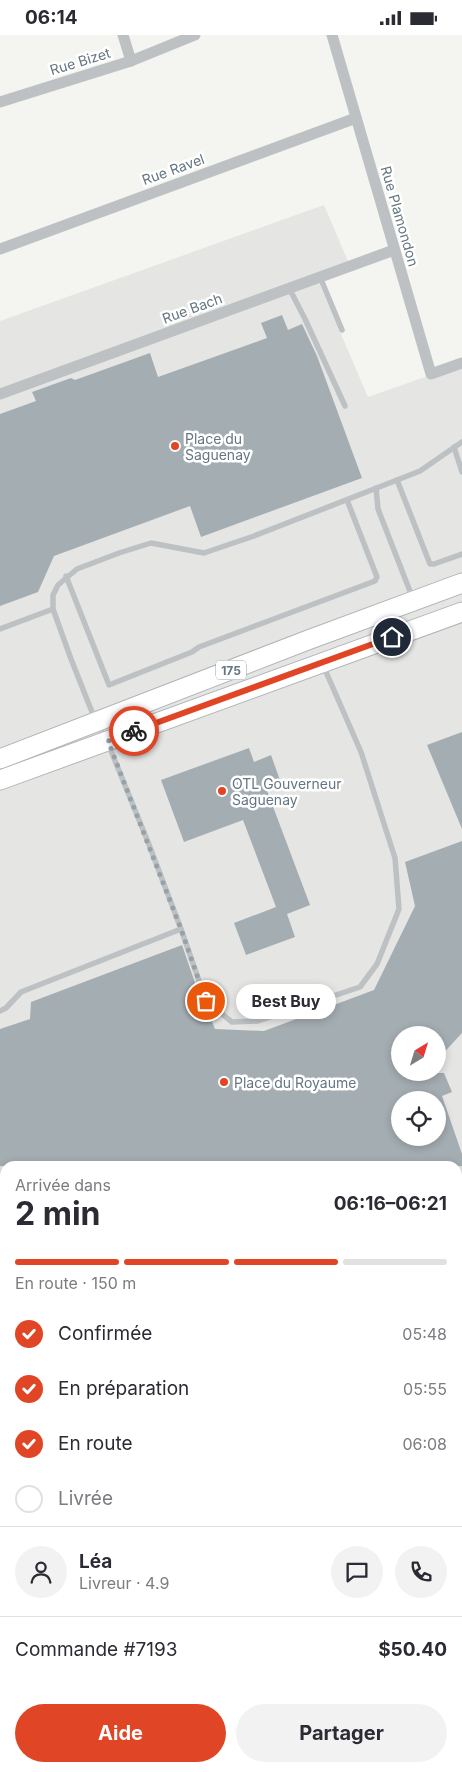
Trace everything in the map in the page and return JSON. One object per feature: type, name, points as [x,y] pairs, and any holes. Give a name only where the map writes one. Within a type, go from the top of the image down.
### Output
[{"type":"main road","name":"175","points":[[0,759],[299,643],[462,583]]},
{"type":"main road","name":"175","points":[[0,780],[462,612]]},
{"type":"street","points":[[123,35],[131,61]]},
{"type":"street","name":"Rue Bizet","points":[[1,100],[131,61],[195,35]]},
{"type":"street","name":"Rue Plamondon","points":[[332,35],[431,374],[462,363]]},
{"type":"street","name":"Rue Ravel","points":[[0,249],[356,118]]},
{"type":"street","name":"Rue Bach","points":[[0,394],[394,250]]},
{"type":"lane","points":[[320,277],[342,330]]},
{"type":"lane","points":[[289,288],[345,406]]},
{"type":"lane","points":[[322,663],[361,752],[395,859],[398,909],[377,964],[360,987],[258,1021],[232,1022],[206,1001],[181,929],[108,741],[96,722],[53,609],[53,595],[58,585],[66,576],[77,569],[119,553],[151,543],[204,553],[254,536],[420,471],[462,442]]},
{"type":"lane","points":[[454,447],[462,472]]},
{"type":"lane","points":[[398,480],[430,564],[434,565],[462,554]]},
{"type":"lane","points":[[376,488],[378,509],[414,601]]},
{"type":"lane","points":[[66,576],[109,685],[192,652],[199,647],[375,581],[377,577],[347,500]]},
{"type":"lane","points":[[0,629],[53,609]]},
{"type":"lane","points":[[0,1011],[6,1008],[21,993],[181,929]]},
{"type":"shaded area","points":[[324,205],[350,266],[317,278],[368,397],[462,364],[462,1161],[0,1161],[0,321]]},
{"type":"building","name":"Place du Saguenay","points":[[282,315],[288,330],[302,324],[317,356],[362,478],[201,537],[190,506],[54,556],[38,592],[0,606],[0,414],[36,401],[32,392],[71,378],[75,380],[150,353],[158,377],[267,338],[261,323]]},
{"type":"building","points":[[462,732],[462,829],[427,745]]},
{"type":"building","points":[[249,748],[254,762],[271,755],[281,783],[266,788],[310,905],[287,914],[295,937],[246,955],[234,923],[276,907],[243,820],[184,842],[161,780]]},
{"type":"building","name":"Place du Royaume","points":[[462,841],[462,1033],[446,1050],[446,1026],[391,1026],[391,1081],[446,1081],[446,1078],[452,1092],[446,1094],[446,1091],[391,1091],[391,1146],[446,1146],[446,1108],[462,1154],[462,1161],[0,1161],[0,1029],[30,1019],[31,1002],[182,945],[202,1003],[206,1007],[215,1029],[264,1031],[374,990],[415,906],[405,862]]},
{"type":"way so far","points":[[134,731],[108,741],[181,929],[206,1001]]},
{"type":"place","name":"Place du Saguenay","points":[[175,446]]},
{"type":"place","name":"OTL Gouverneur Saguenay","points":[[222,791]]},
{"type":"place","name":"Best Buy","points":[[206,1001]]},
{"type":"place","name":"Place du Royaume","points":[[224,1082]]},
{"type":"route","points":[[134,731],[392,637]]}]
